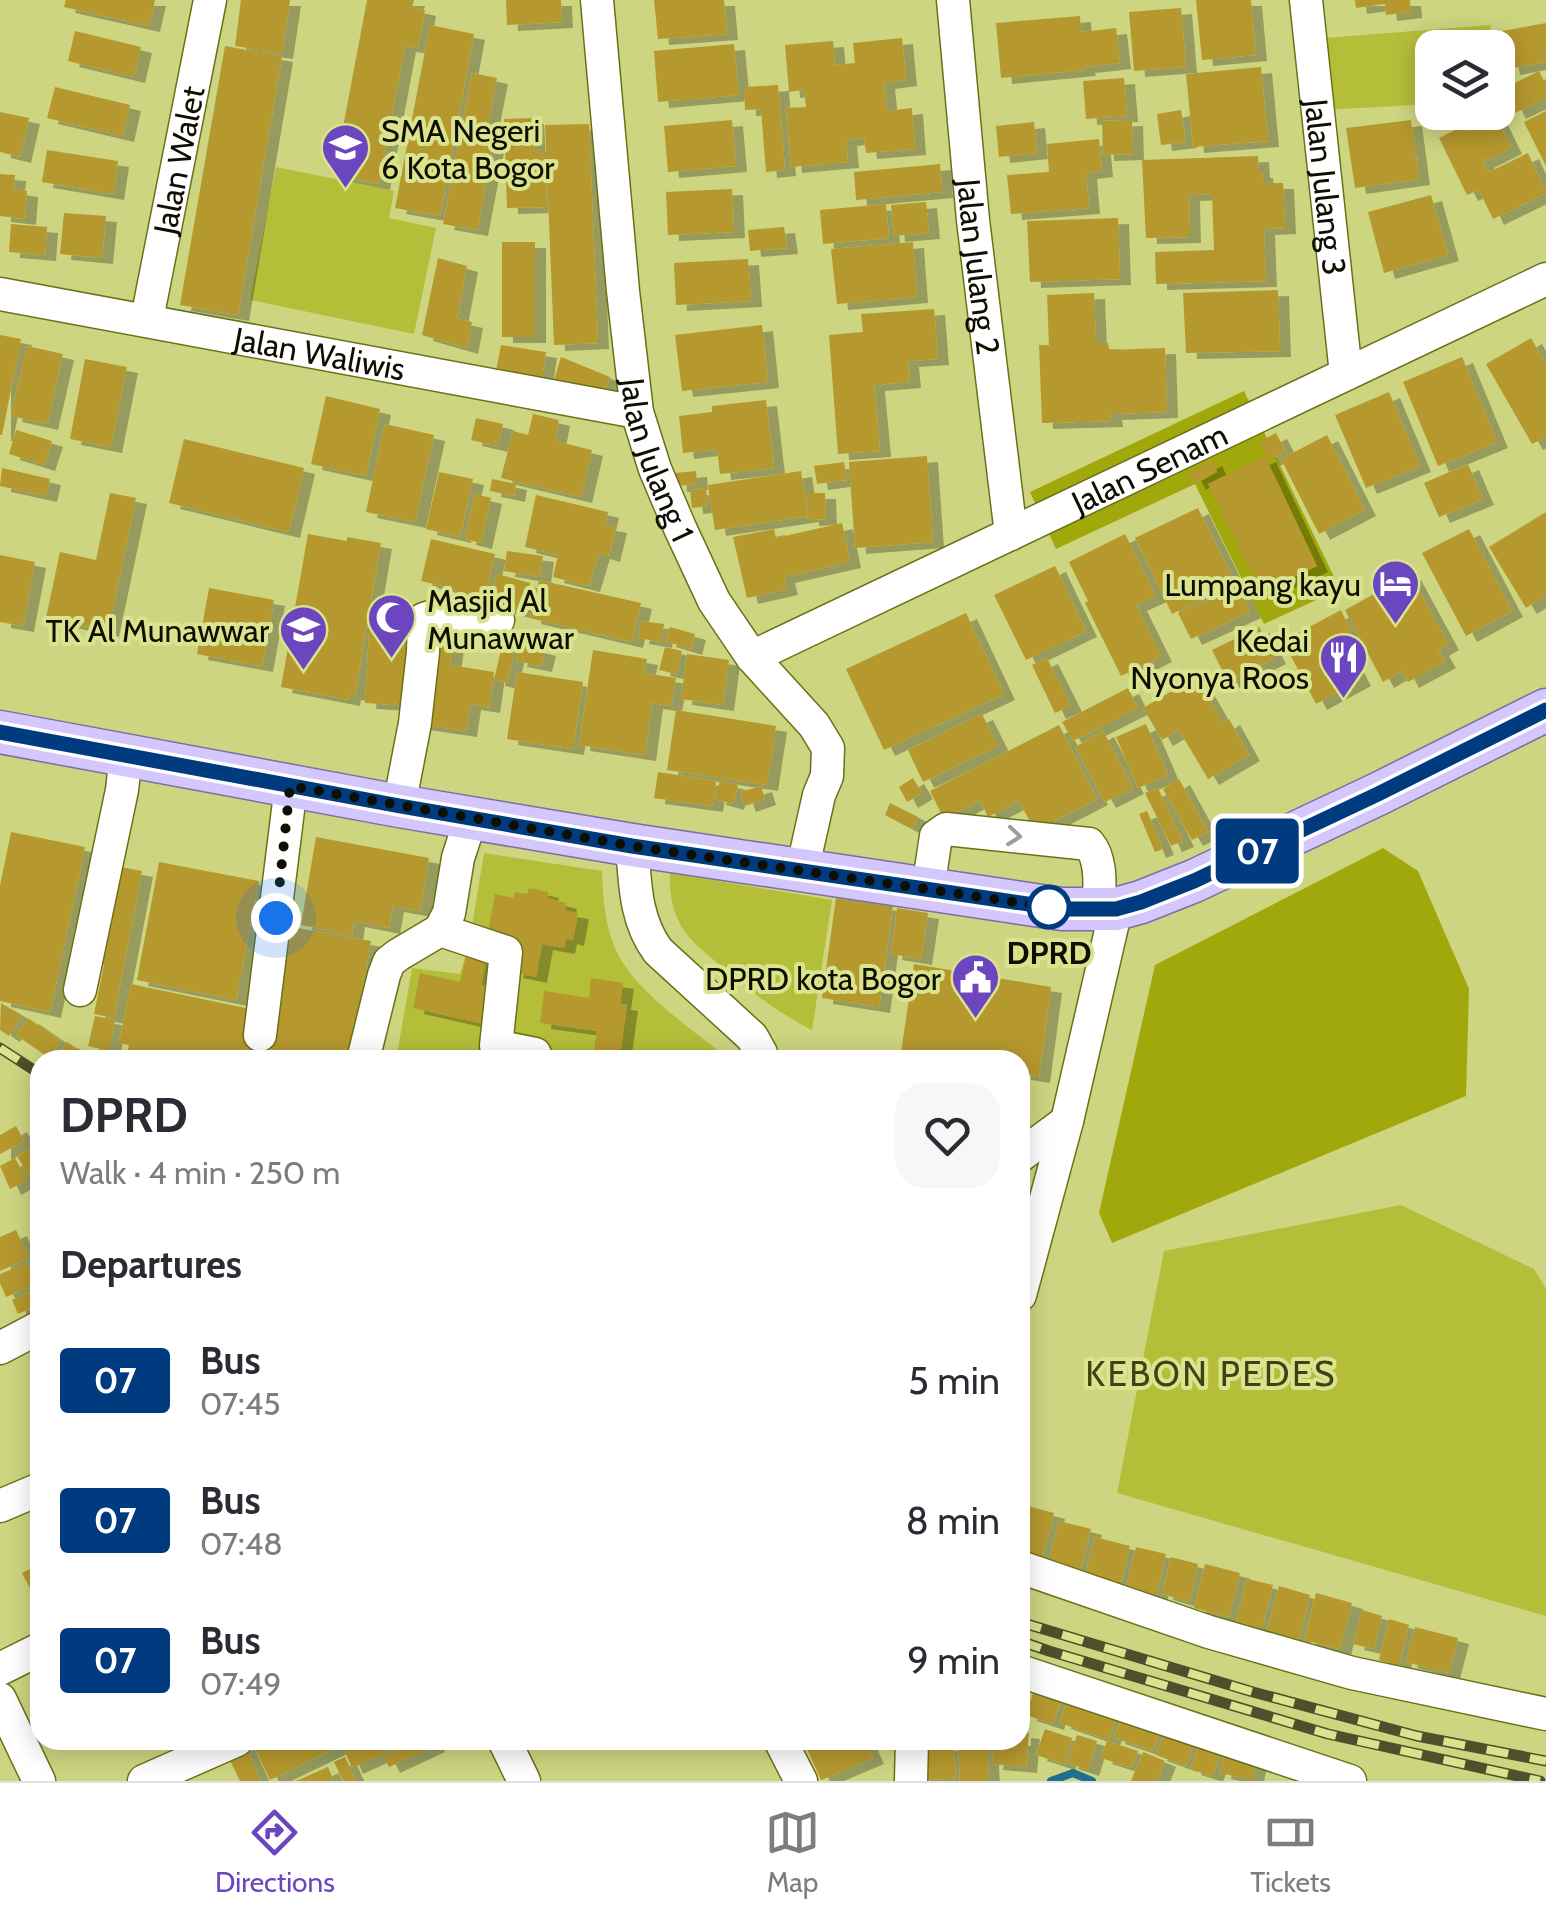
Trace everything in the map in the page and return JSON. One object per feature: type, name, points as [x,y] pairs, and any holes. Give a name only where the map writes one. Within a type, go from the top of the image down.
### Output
[{"type":"main road","points":[[0,732],[632,846],[1062,909],[1108,910],[1194,881],[1546,710]]},
{"type":"street","name":"Jalan Walet","points":[[147,320],[210,0]]},
{"type":"street","name":"Jalan Julang 1","points":[[597,0],[638,412],[655,469],[714,602],[752,658],[814,725],[828,748],[826,776],[802,871]]},
{"type":"street","name":"Jalan Julang 2","points":[[954,0],[973,220],[1011,534]]},
{"type":"street","name":"Jalan Julang 3","points":[[1306,0],[1346,374]]},
{"type":"street","name":"Jalan Senam","points":[[752,658],[1546,279]]},
{"type":"street","name":"Jalan Waliwis","points":[[0,294],[638,412]]},
{"type":"street","points":[[400,806],[415,723],[424,620],[440,614],[498,620]]},
{"type":"street","points":[[80,990],[126,755]]},
{"type":"street","points":[[260,1035],[290,786]]},
{"type":"street","points":[[366,1050],[389,962],[440,930],[448,913],[458,858],[471,818]]},
{"type":"street","points":[[928,889],[936,836],[946,829],[1089,844],[1096,856],[1108,910],[1067,1121],[1030,1257]]},
{"type":"street","points":[[632,846],[637,905],[652,943],[752,1037],[759,1050]]},
{"type":"street","points":[[440,930],[506,952],[496,1046],[515,1050]]},
{"type":"street","points":[[1030,1149],[1067,1121]]},
{"type":"street","points":[[0,1348],[30,1332]]},
{"type":"street","points":[[0,1506],[30,1492]]},
{"type":"street","points":[[1030,1570],[1209,1632],[1334,1668],[1546,1714]]},
{"type":"street","points":[[0,1669],[30,1654]]},
{"type":"street","points":[[1030,1674],[1350,1781]]},
{"type":"street","points":[[0,1699],[38,1781]]},
{"type":"street","points":[[509,1750],[524,1781]]},
{"type":"street","points":[[785,1750],[801,1781]]},
{"type":"street","points":[[911,1781],[912,1750]]},
{"type":"street","points":[[144,1781],[224,1758]]},
{"type":"green space","points":[[1490,25],[1490,30],[1427,30]]},
{"type":"green space","points":[[1415,31],[1415,105],[1323,110],[1313,39]]},
{"type":"green space","points":[[276,167],[394,191],[389,218],[436,228],[414,334],[250,300]]},
{"type":"green space","points":[[484,853],[602,871],[607,924],[627,969],[668,1011],[717,1050],[398,1050],[412,968],[460,974]]},
{"type":"green space","points":[[670,873],[832,900],[812,1030],[761,998],[692,941],[675,913]]},
{"type":"green space","points":[[1401,1205],[1534,1269],[1546,1289],[1546,1616],[1117,1493],[1164,1251]]},
{"type":"shaded area","points":[[1244,391],[1340,589],[1264,624],[1195,484],[1056,549],[1030,492]]},
{"type":"shaded area","points":[[1383,848],[1418,871],[1469,989],[1466,1096],[1112,1243],[1099,1213],[1155,965]]},
{"type":"building","points":[[66,0],[155,0],[149,26],[64,7]]},
{"type":"building","points":[[241,0],[290,0],[282,53],[235,46]]},
{"type":"building","points":[[367,0],[414,0],[412,7],[425,10],[418,48],[405,46],[379,184],[334,175]]},
{"type":"building","points":[[506,0],[561,0],[562,22],[507,25]]},
{"type":"building","points":[[654,0],[724,0],[727,34],[658,39]]},
{"type":"building","points":[[1196,0],[1251,0],[1256,55],[1202,60]]},
{"type":"building","points":[[1355,0],[1410,0],[1411,12],[1386,15],[1385,4],[1356,8]]},
{"type":"building","points":[[1181,8],[1186,67],[1134,71],[1129,12]]},
{"type":"building","points":[[1080,16],[1081,32],[1116,28],[1120,63],[1001,78],[996,23]]},
{"type":"building","points":[[1546,23],[1546,62],[1515,68],[1515,30],[1508,30]]},
{"type":"building","points":[[430,25],[474,34],[440,216],[395,208]]},
{"type":"building","points":[[75,31],[141,47],[134,77],[68,61]]},
{"type":"building","points":[[902,38],[906,80],[884,83],[887,111],[912,108],[915,149],[866,153],[864,138],[846,140],[848,162],[791,167],[786,108],[806,107],[804,90],[789,92],[785,45],[833,41],[835,65],[855,63],[853,43]]},
{"type":"building","points":[[734,44],[739,95],[658,102],[654,51]]},
{"type":"building","points":[[225,46],[282,56],[238,315],[180,305]]},
{"type":"building","points":[[1261,67],[1268,141],[1193,147],[1186,74]]},
{"type":"building","points":[[1539,71],[1546,85],[1546,98],[1515,113],[1515,83]]},
{"type":"building","points":[[472,73],[497,78],[487,129],[496,131],[477,230],[443,224]]},
{"type":"building","points":[[1124,78],[1127,116],[1086,119],[1083,81]]},
{"type":"building","points":[[778,85],[785,170],[766,172],[761,109],[745,110],[744,87]]},
{"type":"building","points":[[55,87],[130,105],[123,136],[47,118]]},
{"type":"building","points":[[1181,110],[1186,142],[1161,145],[1157,114]]},
{"type":"building","points":[[1546,111],[1546,166],[1524,122]]},
{"type":"building","points":[[0,112],[29,118],[20,157],[0,152]]},
{"type":"building","points":[[533,118],[535,152],[546,152],[545,125],[589,124],[598,343],[554,345],[547,172],[546,207],[507,208],[504,119]]},
{"type":"building","points":[[732,120],[736,166],[668,172],[664,126]]},
{"type":"building","points":[[1132,120],[1133,154],[1103,155],[1102,121]]},
{"type":"building","points":[[1411,120],[1419,179],[1355,188],[1346,128]]},
{"type":"building","points":[[1034,122],[1037,153],[999,157],[996,126]]},
{"type":"building","points":[[1455,130],[1502,130],[1511,148],[1483,162],[1489,172],[1528,153],[1546,193],[1493,219],[1479,190],[1467,195],[1439,138]]},
{"type":"building","points":[[1099,139],[1102,171],[1086,173],[1089,208],[1011,214],[1007,175],[1049,172],[1047,144]]},
{"type":"building","points":[[47,150],[118,161],[113,194],[42,182]]},
{"type":"building","points":[[1258,156],[1263,183],[1283,183],[1285,228],[1264,229],[1266,281],[1156,284],[1155,252],[1214,250],[1212,194],[1189,195],[1190,237],[1146,238],[1142,160]]},
{"type":"building","points":[[940,164],[942,192],[856,200],[854,172]]},
{"type":"building","points":[[0,174],[15,175],[14,189],[27,191],[25,219],[0,216]]},
{"type":"building","points":[[732,189],[734,232],[668,235],[666,192]]},
{"type":"building","points":[[1431,195],[1448,255],[1384,273],[1368,212]]},
{"type":"building","points":[[926,202],[929,233],[894,236],[891,205]]},
{"type":"building","points":[[886,204],[889,238],[823,244],[820,210]]},
{"type":"building","points":[[64,213],[106,216],[102,258],[60,254]]},
{"type":"building","points":[[1118,218],[1120,279],[1030,282],[1027,221]]},
{"type":"building","points":[[11,224],[47,227],[45,255],[9,252]]},
{"type":"building","points":[[784,227],[787,248],[750,251],[748,230]]},
{"type":"building","points":[[502,242],[535,242],[535,337],[502,337]]},
{"type":"building","points":[[913,242],[917,297],[837,304],[831,249]]},
{"type":"building","points":[[438,258],[467,266],[457,319],[472,322],[467,348],[422,335]]},
{"type":"building","points":[[748,259],[751,301],[676,305],[674,263]]},
{"type":"building","points":[[1278,290],[1280,351],[1186,353],[1183,293]]},
{"type":"building","points":[[1094,293],[1096,343],[1108,343],[1109,350],[1165,348],[1167,412],[1111,414],[1112,421],[1042,423],[1039,345],[1049,345],[1047,295]]},
{"type":"building","points":[[934,309],[938,359],[908,361],[910,382],[874,385],[880,451],[838,454],[829,335],[863,332],[861,314]]},
{"type":"building","points":[[762,325],[768,382],[682,391],[675,335]]},
{"type":"building","points":[[0,335],[21,339],[2,435],[0,435]]},
{"type":"building","points":[[1531,338],[1546,365],[1546,437],[1532,444],[1486,364]]},
{"type":"building","points":[[501,345],[546,352],[541,384],[495,376]]},
{"type":"building","points":[[27,346],[63,354],[47,424],[11,416]]},
{"type":"building","points":[[561,357],[610,377],[600,403],[550,393]]},
{"type":"building","points":[[1462,357],[1497,442],[1438,466],[1403,382]]},
{"type":"building","points":[[85,359],[127,367],[111,447],[70,439]]},
{"type":"building","points":[[1389,392],[1420,466],[1366,488],[1335,415]]},
{"type":"building","points":[[326,396],[380,409],[366,476],[311,464]]},
{"type":"building","points":[[766,400],[774,468],[720,474],[717,449],[683,453],[679,416],[712,412],[712,406]]},
{"type":"building","points":[[533,414],[559,420],[555,441],[592,450],[581,497],[501,478],[513,431],[528,435]]},
{"type":"building","points":[[476,418],[503,424],[497,446],[471,440]]},
{"type":"building","points":[[385,424],[434,435],[415,522],[366,512]]},
{"type":"building","points":[[16,430],[52,441],[44,465],[9,454]]},
{"type":"building","points":[[1276,433],[1286,452],[1269,460],[1259,442]]},
{"type":"building","points":[[1327,435],[1365,510],[1319,534],[1281,459]]},
{"type":"building","points":[[184,439],[304,468],[289,532],[169,503]]},
{"type":"building","points":[[927,456],[933,542],[855,548],[849,462]]},
{"type":"building","points":[[1265,456],[1317,566],[1261,593],[1208,484]]},
{"type":"building","points":[[1211,460],[1217,472],[1195,484],[1189,473]]},
{"type":"building","points":[[844,462],[847,480],[817,484],[814,466]]},
{"type":"building","points":[[1468,464],[1483,499],[1439,517],[1424,483]]},
{"type":"building","points":[[2,468],[50,479],[46,496],[0,486]]},
{"type":"building","points":[[696,471],[697,484],[676,486],[675,473]]},
{"type":"building","points":[[801,471],[808,516],[715,530],[708,485]]},
{"type":"building","points":[[439,472],[473,479],[460,537],[426,529]]},
{"type":"building","points":[[492,479],[516,484],[514,496],[490,491]]},
{"type":"building","points":[[706,488],[708,506],[692,508],[690,490]]},
{"type":"building","points":[[110,493],[136,498],[108,631],[46,618],[60,552],[96,560]]},
{"type":"building","points":[[807,493],[825,493],[826,519],[808,520]]},
{"type":"building","points":[[475,494],[491,498],[481,543],[465,539]]},
{"type":"building","points":[[536,495],[608,512],[605,525],[616,527],[609,556],[599,553],[589,586],[553,577],[558,555],[525,547]]},
{"type":"building","points":[[1198,508],[1235,583],[1172,614],[1135,538]]},
{"type":"building","points":[[1546,512],[1546,595],[1526,608],[1489,547]]},
{"type":"building","points":[[842,523],[850,562],[784,577],[787,589],[747,598],[733,537],[774,529],[776,538]]},
{"type":"building","points":[[1469,529],[1512,611],[1466,636],[1422,553]]},
{"type":"building","points":[[308,534],[381,543],[355,695],[350,694],[349,700],[281,687]]},
{"type":"building","points":[[1125,534],[1156,596],[1136,605],[1161,656],[1121,676],[1069,562]]},
{"type":"building","points":[[431,539],[495,554],[485,596],[479,594],[477,605],[453,599],[456,589],[421,581]]},
{"type":"building","points":[[507,551],[543,556],[540,577],[504,571]]},
{"type":"building","points":[[0,555],[35,562],[23,626],[0,622]]},
{"type":"building","points":[[1055,566],[1086,631],[1026,660],[994,595]]},
{"type":"building","points":[[497,574],[530,583],[523,613],[489,604]]},
{"type":"building","name":"Lumpang kayu","points":[[1410,574],[1448,644],[1438,650],[1445,662],[1408,682],[1402,671],[1383,682],[1345,610]]},
{"type":"building","points":[[539,580],[641,603],[632,642],[530,618]]},
{"type":"building","points":[[1238,587],[1250,612],[1191,639],[1178,613]]},
{"type":"building","points":[[209,588],[274,600],[262,666],[197,654]]},
{"type":"building","points":[[1341,610],[1352,633],[1347,636],[1357,655],[1349,659],[1360,680],[1316,704],[1283,641]]},
{"type":"building","points":[[966,613],[1004,694],[884,750],[846,669]]},
{"type":"building","name":"Masjid Al Munawwar","points":[[370,616],[419,620],[413,706],[365,703]]},
{"type":"building","points":[[641,621],[664,624],[661,642],[638,638]]},
{"type":"building","points":[[670,627],[695,634],[691,649],[665,641]]},
{"type":"building","points":[[1259,627],[1275,658],[1228,682],[1212,650]]},
{"type":"building","points":[[505,633],[518,637],[507,683],[494,680]]},
{"type":"building","points":[[431,641],[453,645],[450,665],[494,672],[489,707],[470,704],[466,731],[418,724]]},
{"type":"building","points":[[520,644],[545,650],[541,666],[516,661]]},
{"type":"building","points":[[665,647],[682,651],[676,674],[659,670]]},
{"type":"building","points":[[593,650],[647,659],[644,673],[676,678],[671,706],[652,703],[645,755],[579,745]]},
{"type":"building","points":[[687,654],[729,660],[723,705],[681,699]]},
{"type":"building","points":[[1047,658],[1071,706],[1055,713],[1032,665]]},
{"type":"building","points":[[517,672],[583,682],[573,749],[507,739]]},
{"type":"building","points":[[1196,677],[1223,723],[1229,719],[1249,755],[1208,779],[1179,730],[1162,740],[1143,708]]},
{"type":"building","points":[[1128,688],[1138,708],[1073,741],[1062,722]]},
{"type":"building","points":[[676,710],[776,726],[767,785],[667,770]]},
{"type":"building","points":[[982,714],[998,746],[923,782],[908,750]]},
{"type":"building","points":[[1146,724],[1168,775],[1138,788],[1116,737]]},
{"type":"building","points":[[1059,725],[1097,799],[1035,831],[1019,801],[988,817],[980,800],[944,819],[930,791]]},
{"type":"building","points":[[1103,731],[1133,788],[1105,802],[1075,747]]},
{"type":"building","points":[[658,772],[716,781],[712,806],[654,798]]},
{"type":"building","points":[[913,778],[922,793],[907,802],[899,787]]},
{"type":"building","points":[[1179,779],[1208,832],[1192,840],[1163,789]]},
{"type":"building","points":[[720,780],[738,785],[733,804],[715,799]]},
{"type":"building","points":[[761,786],[765,799],[745,806],[740,792]]},
{"type":"building","points":[[1158,788],[1183,841],[1171,846],[1145,793]]},
{"type":"building","points":[[890,803],[918,817],[912,829],[885,815]]},
{"type":"building","points":[[1147,811],[1163,849],[1155,852],[1139,814]]},
{"type":"building","points":[[11,832],[85,847],[50,1012],[0,1001],[0,886]]},
{"type":"building","points":[[316,837],[429,858],[420,911],[393,906],[389,928],[354,921],[352,935],[301,925]]},
{"type":"building","points":[[159,862],[259,881],[236,1000],[137,980]]},
{"type":"building","points":[[110,865],[142,871],[114,1018],[94,1014],[104,965],[99,964]]},
{"type":"building","points":[[529,888],[548,892],[547,898],[566,903],[565,911],[578,913],[573,940],[566,938],[564,948],[542,944],[536,977],[512,972],[518,939],[488,933],[495,894],[513,898],[515,892],[527,894]]},
{"type":"building","points":[[836,898],[893,906],[879,1007],[822,998]]},
{"type":"building","points":[[897,908],[928,913],[921,959],[891,954]]},
{"type":"building","points":[[292,927],[371,941],[352,1050],[271,1050]]},
{"type":"building","points":[[466,956],[486,960],[481,985],[496,988],[488,1025],[413,1008],[420,973],[460,982]]},
{"type":"building","name":"DPRD kota Bogor","points":[[914,964],[1051,987],[1039,1077],[1030,1076],[1030,1050],[901,1050]]},
{"type":"building","points":[[591,978],[623,983],[620,1004],[627,1005],[621,1050],[594,1050],[597,1031],[540,1023],[544,991],[589,998]]},
{"type":"building","points":[[131,984],[255,1010],[247,1050],[128,1050],[129,1045],[119,1043]]},
{"type":"building","points":[[1,1003],[22,1016],[9,1036],[0,1030]]},
{"type":"building","points":[[95,1016],[115,1020],[109,1050],[88,1046]]},
{"type":"building","points":[[28,1018],[61,1041],[55,1050],[38,1050],[16,1035]]},
{"type":"building","points":[[67,1042],[79,1050],[62,1050]]},
{"type":"building","points":[[16,1126],[24,1141],[0,1154],[0,1135]]},
{"type":"building","points":[[30,1149],[30,1175],[29,1176],[17,1156]]},
{"type":"building","points":[[15,1158],[27,1180],[10,1189],[0,1166]]},
{"type":"building","points":[[16,1230],[29,1258],[0,1271],[0,1237]]},
{"type":"building","points":[[27,1263],[30,1287],[6,1297],[0,1274]]},
{"type":"building","points":[[30,1292],[30,1309],[18,1314],[12,1300]]},
{"type":"building","points":[[1030,1507],[1054,1513],[1041,1563],[1030,1560]]},
{"type":"building","points":[[1059,1521],[1091,1529],[1080,1572],[1048,1564]]},
{"type":"building","points":[[1095,1537],[1130,1546],[1119,1590],[1084,1580]]},
{"type":"building","points":[[1136,1547],[1166,1554],[1156,1596],[1126,1588]]},
{"type":"building","points":[[1171,1557],[1198,1564],[1189,1602],[1162,1594]]},
{"type":"building","points":[[1205,1564],[1240,1573],[1229,1617],[1194,1608]]},
{"type":"building","points":[[30,1569],[30,1588],[22,1573]]},
{"type":"building","points":[[1247,1579],[1273,1585],[1262,1628],[1236,1622]]},
{"type":"building","points":[[1279,1586],[1310,1595],[1299,1639],[1267,1631]]},
{"type":"building","points":[[1316,1593],[1352,1603],[1340,1649],[1304,1640]]},
{"type":"building","points":[[1362,1610],[1382,1616],[1374,1649],[1353,1644]]},
{"type":"building","points":[[1389,1619],[1409,1625],[1399,1666],[1379,1660]]},
{"type":"building","points":[[1415,1627],[1458,1638],[1449,1673],[1406,1662]]},
{"type":"building","points":[[1034,1690],[1061,1699],[1053,1724],[1030,1716]]},
{"type":"building","points":[[1067,1699],[1117,1716],[1109,1740],[1060,1723]]},
{"type":"building","points":[[1121,1719],[1160,1732],[1153,1751],[1114,1738]]},
{"type":"building","points":[[1045,1729],[1072,1738],[1064,1764],[1036,1755]]},
{"type":"building","points":[[1164,1733],[1194,1744],[1186,1766],[1156,1755]]},
{"type":"building","points":[[1077,1735],[1097,1741],[1088,1770],[1067,1763]]},
{"type":"building","points":[[1107,1741],[1138,1751],[1132,1768],[1101,1758]]},
{"type":"building","points":[[1200,1742],[1222,1750],[1212,1776],[1190,1769]]},
{"type":"building","points":[[247,1750],[261,1781],[240,1781],[226,1752]]},
{"type":"building","points":[[256,1750],[332,1750],[270,1780]]},
{"type":"building","points":[[344,1750],[391,1750],[352,1768]]},
{"type":"building","points":[[398,1750],[425,1750],[389,1767],[384,1757]]},
{"type":"building","points":[[807,1750],[869,1750],[873,1758],[821,1780]]},
{"type":"building","points":[[916,1750],[954,1750],[956,1778],[919,1781]]},
{"type":"building","points":[[958,1750],[987,1750],[989,1781],[960,1781]]},
{"type":"building","points":[[994,1750],[1028,1750],[1026,1767],[992,1764]]},
{"type":"building","points":[[1225,1750],[1257,1757],[1252,1780],[1220,1773]]},
{"type":"building","points":[[1143,1752],[1165,1761],[1157,1781],[1131,1781]]},
{"type":"building","points":[[345,1757],[356,1781],[343,1781],[334,1762]]},
{"type":"building","points":[[328,1767],[334,1781],[296,1781]]},
{"type":"waterway","points":[[1051,1781],[1073,1773],[1092,1781]]},
{"type":"railway","points":[[0,1048],[30,1068]]},
{"type":"railway","points":[[1030,1625],[1417,1736],[1546,1761]]},
{"type":"railway","points":[[1030,1644],[1328,1734],[1540,1781]]},
{"type":"bus line","name":"07","points":[[0,732],[632,846],[1062,909],[1100,910],[1141,902],[1194,881],[1546,710]]},
{"type":"place","name":"SMA Negeri 6 Kota Bogor","points":[[346,190]]},
{"type":"place","name":"Lumpang kayu","points":[[1396,626]]},
{"type":"place","name":"Masjid Al Munawwar","points":[[392,660]]},
{"type":"place","name":"TK Al Munawwar","points":[[304,672]]},
{"type":"place","name":"Kedai Nyonya Roos","points":[[1344,700]]},
{"type":"place","name":"DPRD","points":[[1049,907]]},
{"type":"place","name":"DPRD kota Bogor","points":[[976,1020]]},
{"type":"district","name":"KEBON PEDES","points":[[1211,1373]]},
{"type":"route","points":[[276,918],[290,786],[632,846],[1062,909],[1049,907]]}]
